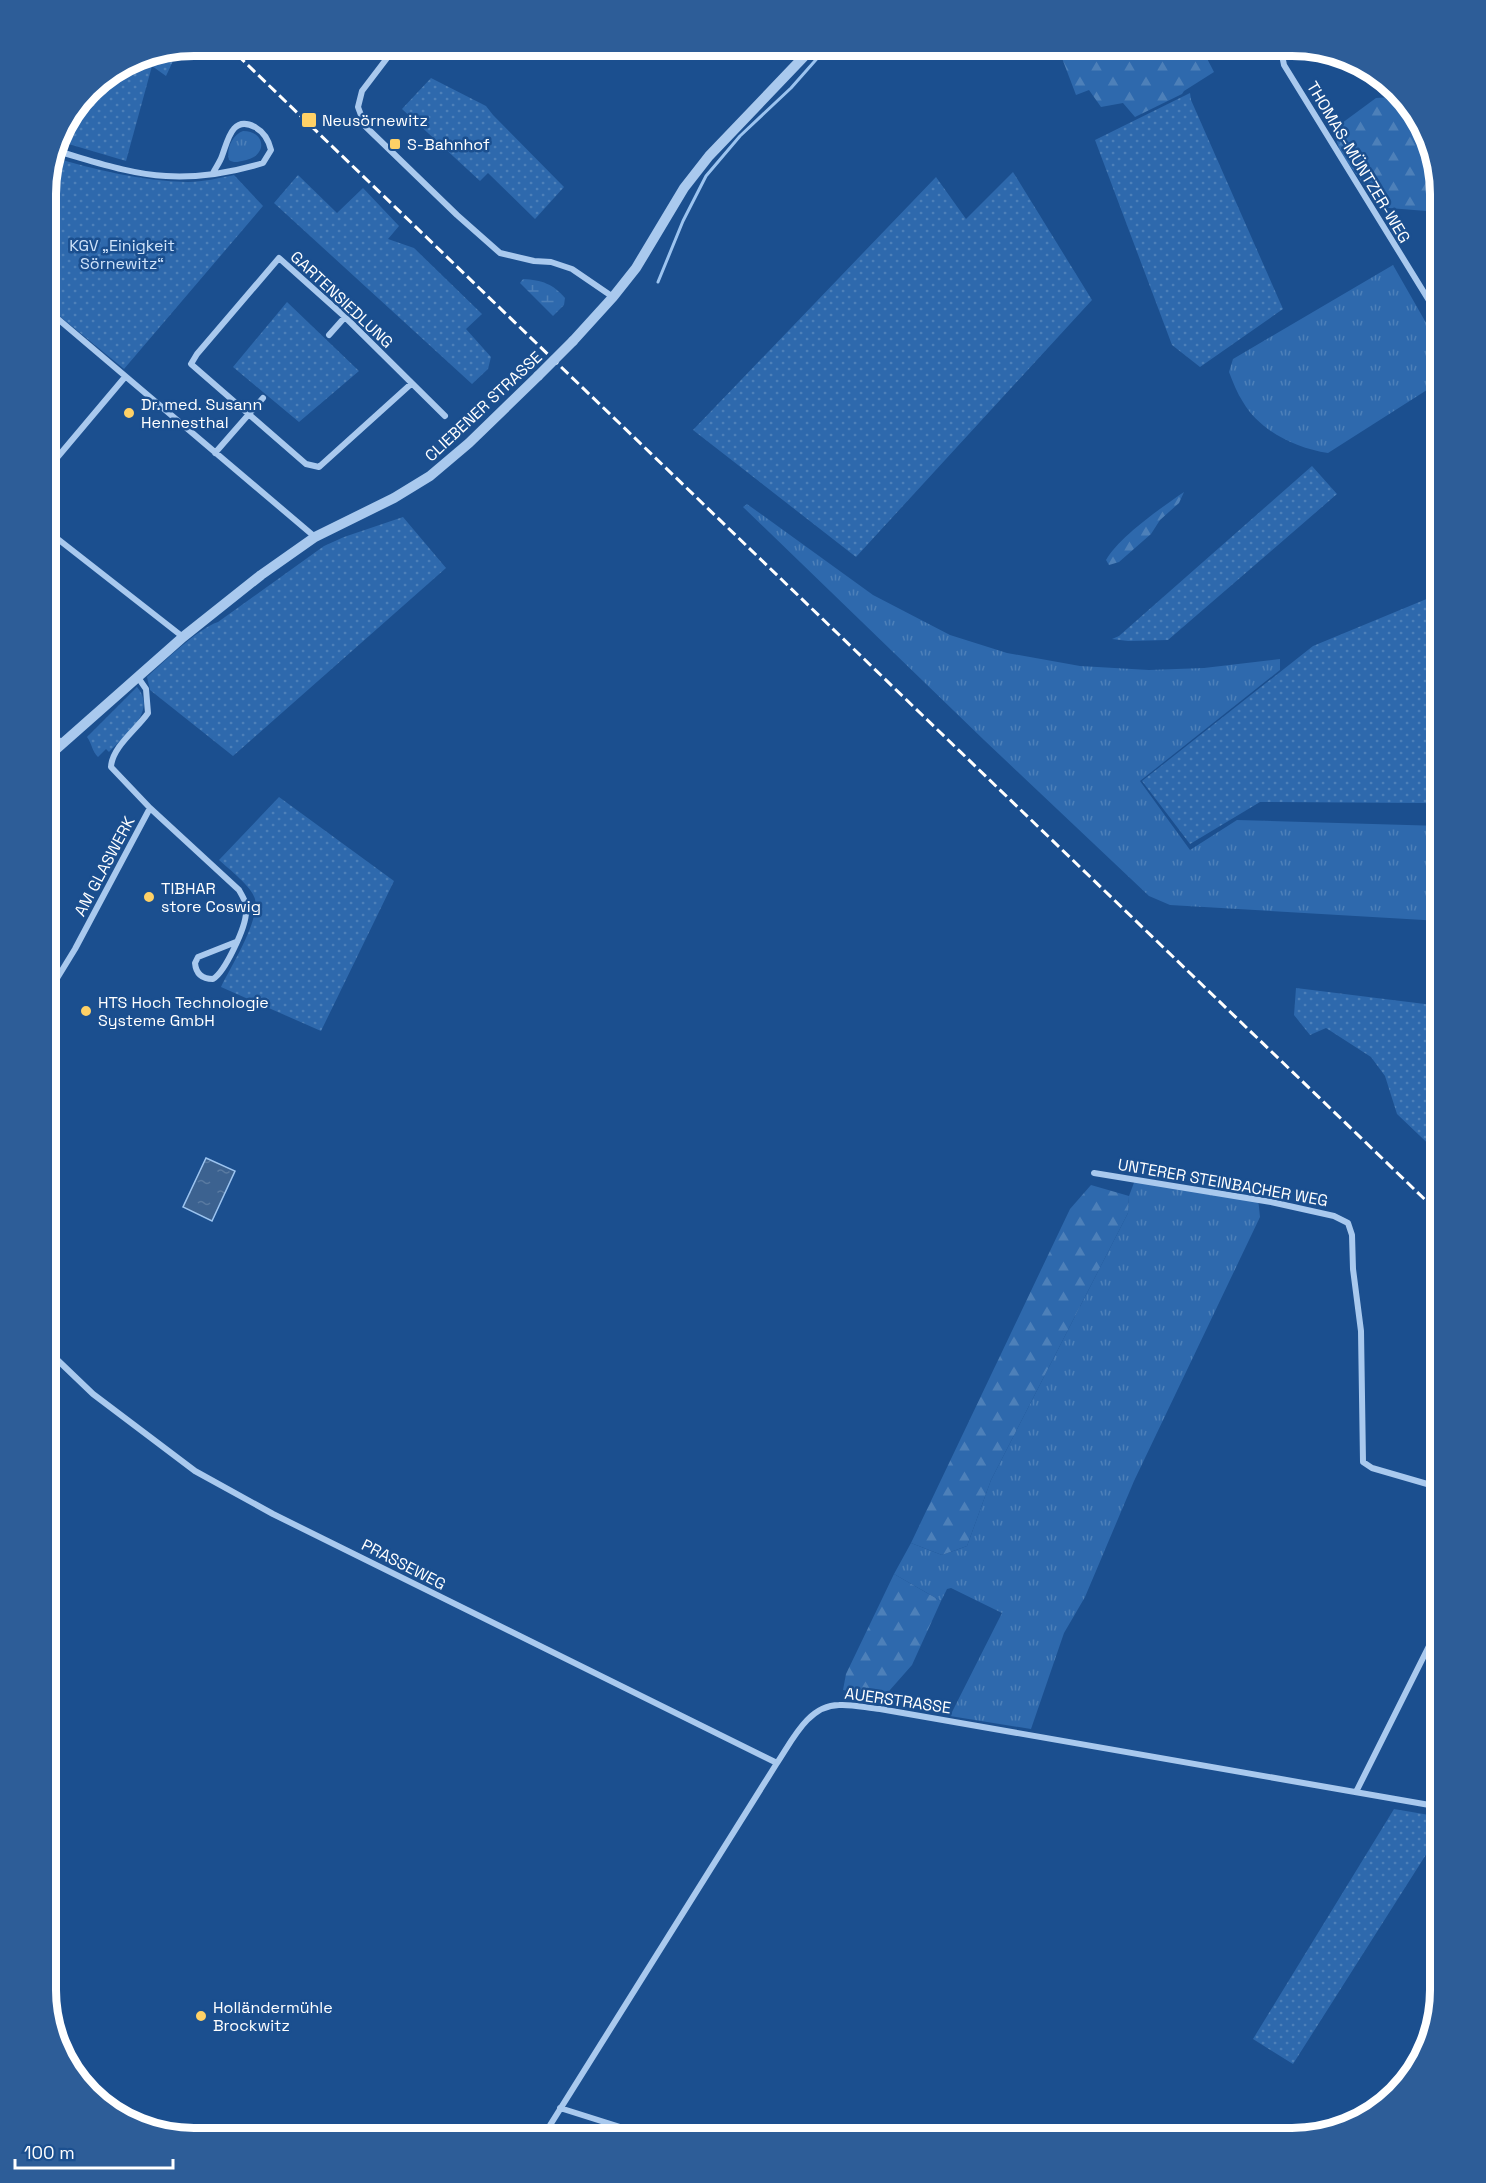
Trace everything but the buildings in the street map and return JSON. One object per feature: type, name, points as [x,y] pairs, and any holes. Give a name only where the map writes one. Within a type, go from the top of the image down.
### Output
[{"type":"street","points":[[389,56],[362,91],[358,107],[365,126],[500,253],[534,261],[551,262],[572,269],[613,297]]},
{"type":"street","name":"CLIEBENER STRASSE","points":[[56,748],[183,637],[261,575],[315,537],[393,498],[430,476],[469,442],[538,376],[613,297],[649,250],[679,197],[709,156],[804,56]]},
{"type":"street","name":"THOMAS-MÜNTZER-WEG","points":[[1282,56],[1284,65],[1430,302]]},
{"type":"street","points":[[62,152],[116,167],[163,176],[184,177],[213,173],[263,163],[271,150],[269,142],[259,129],[243,123],[237,125],[231,131],[213,173]]},
{"type":"street","name":"GARTENSIEDLUNG","points":[[411,384],[319,467],[306,464],[191,364],[279,258],[345,317],[445,416]]},
{"type":"street","points":[[56,317],[315,537]]},
{"type":"street","points":[[329,335],[345,317]]},
{"type":"street","points":[[56,459],[125,376]]},
{"type":"street","points":[[215,453],[263,398]]},
{"type":"street","points":[[56,538],[183,637]]},
{"type":"street","name":"AM GLASWERK","points":[[137,676],[146,689],[148,713],[121,745],[111,760],[111,767],[150,808],[239,890],[244,898],[246,913],[244,926],[236,942],[216,978],[205,979],[199,975],[195,963],[198,957],[236,942]]},
{"type":"street","points":[[56,741],[60,744]]},
{"type":"street","name":"AM GLASWERK","points":[[56,980],[79,942],[150,808]]},
{"type":"street","name":"UNTERER STEINBACHER WEG","points":[[1094,1173],[1262,1200],[1334,1216],[1348,1223],[1352,1235],[1353,1269],[1361,1330],[1363,1462],[1372,1468],[1430,1485]]},
{"type":"street","name":"PRASSEWEG","points":[[56,1359],[93,1394],[195,1471],[273,1514],[777,1763]]},
{"type":"street","points":[[1356,1792],[1430,1644]]},
{"type":"street","name":"AUERSTRASSE","points":[[548,2127],[777,1763],[807,1721],[822,1707],[838,1705],[880,1709],[1430,1805]]},
{"type":"street","points":[[560,2108],[622,2127]]},
{"type":"green space","points":[[1061,56],[1206,56],[1214,72],[1182,94],[1135,117],[1123,103],[1101,107],[1089,90],[1076,95]]},
{"type":"green space","points":[[171,57],[173,61],[166,76],[152,66],[126,161],[65,143],[84,109],[109,84],[140,66]]},
{"type":"green space","points":[[431,78],[486,106],[564,187],[535,219],[488,173],[480,181],[402,109]]},
{"type":"green space","points":[[1190,93],[1191,100],[1283,309],[1200,367],[1172,345],[1095,140]]},
{"type":"green space","points":[[1391,97],[1412,124],[1420,140],[1429,175],[1430,211],[1389,208],[1374,199],[1340,152],[1336,138],[1338,126],[1376,98]]},
{"type":"green space","points":[[243,131],[251,132],[260,139],[260,150],[251,159],[231,161],[228,151],[231,143]]},
{"type":"green space","name":"KGV „Einigkeit Sörnewitz“","points":[[60,159],[153,180],[194,182],[234,175],[263,206],[124,369],[56,313],[56,184]]},
{"type":"green space","points":[[1013,172],[1092,300],[856,557],[693,430],[936,177],[966,219]]},
{"type":"green space","points":[[298,175],[337,213],[363,188],[399,226],[388,239],[414,248],[482,314],[466,329],[491,357],[488,369],[472,384],[274,203]]},
{"type":"green space","points":[[1393,265],[1430,330],[1430,388],[1328,453],[1291,442],[1259,422],[1239,395],[1229,372],[1233,359]]},
{"type":"green space","points":[[523,279],[536,280],[556,289],[565,298],[564,305],[553,316],[520,283]]},
{"type":"green space","points":[[287,302],[359,371],[299,422],[233,367]]},
{"type":"green space","points":[[1312,466],[1337,494],[1168,640],[1112,639],[1119,636]]},
{"type":"green space","points":[[1184,492],[1179,503],[1160,520],[1151,534],[1119,562],[1109,565],[1106,560],[1121,542],[1142,523]]},
{"type":"green space","points":[[747,504],[873,595],[950,635],[1007,653],[1080,666],[1149,670],[1204,668],[1280,659],[1280,670],[1140,781],[1190,850],[1237,820],[1430,826],[1430,920],[1170,905],[1149,896],[743,507]]},
{"type":"green space","points":[[403,517],[446,568],[233,756],[150,690],[147,677],[181,646],[324,546]]},
{"type":"green space","points":[[1430,598],[1430,804],[1260,802],[1190,844],[1142,781],[1313,646]]},
{"type":"green space","points":[[137,687],[144,705],[142,714],[109,752],[106,749],[98,757],[87,737]]},
{"type":"green space","points":[[279,797],[394,881],[321,1031],[221,987],[249,931],[255,899],[240,878],[219,860]]},
{"type":"green space","points":[[1296,988],[1430,1005],[1430,1146],[1397,1114],[1385,1076],[1371,1057],[1326,1028],[1310,1035],[1294,1015]]},
{"type":"green space","points":[[1135,1180],[1258,1198],[1260,1217],[1134,1481],[1085,1597],[1064,1633],[1031,1729],[950,1716],[1002,1613],[951,1588],[947,1589],[941,1601],[894,1574],[911,1543],[942,1555],[967,1546],[991,1480],[1128,1213],[1129,1196]]},
{"type":"green space","points":[[1091,1185],[1129,1196],[1128,1213],[991,1480],[967,1546],[942,1555],[911,1543],[1070,1209]]},
{"type":"green space","points":[[894,1574],[941,1601],[912,1665],[882,1699],[843,1690],[846,1674]]},
{"type":"green space","points":[[1394,1809],[1430,1815],[1430,1848],[1293,2064],[1253,2039]]},
{"type":"water","points":[[206,1158],[235,1171],[212,1221],[183,1207]]},
{"type":"waterway","points":[[658,282],[683,221],[706,176],[740,136],[791,88],[819,56]]},
{"type":"railway","points":[[238,56],[1430,1204]]},
{"type":"place","name":"Neusörnewitz","points":[[309,120]]},
{"type":"place","name":"S-Bahnhof","points":[[395,144]]},
{"type":"place","name":"Dr. med. Susann Hennesthal","points":[[129,413]]},
{"type":"place","name":"TIBHAR store Coswig","points":[[149,897]]},
{"type":"place","name":"HTS Hoch Technologie Systeme GmbH","points":[[86,1011]]},
{"type":"place","name":"Holländermühle Brockwitz","points":[[201,2016]]}]
